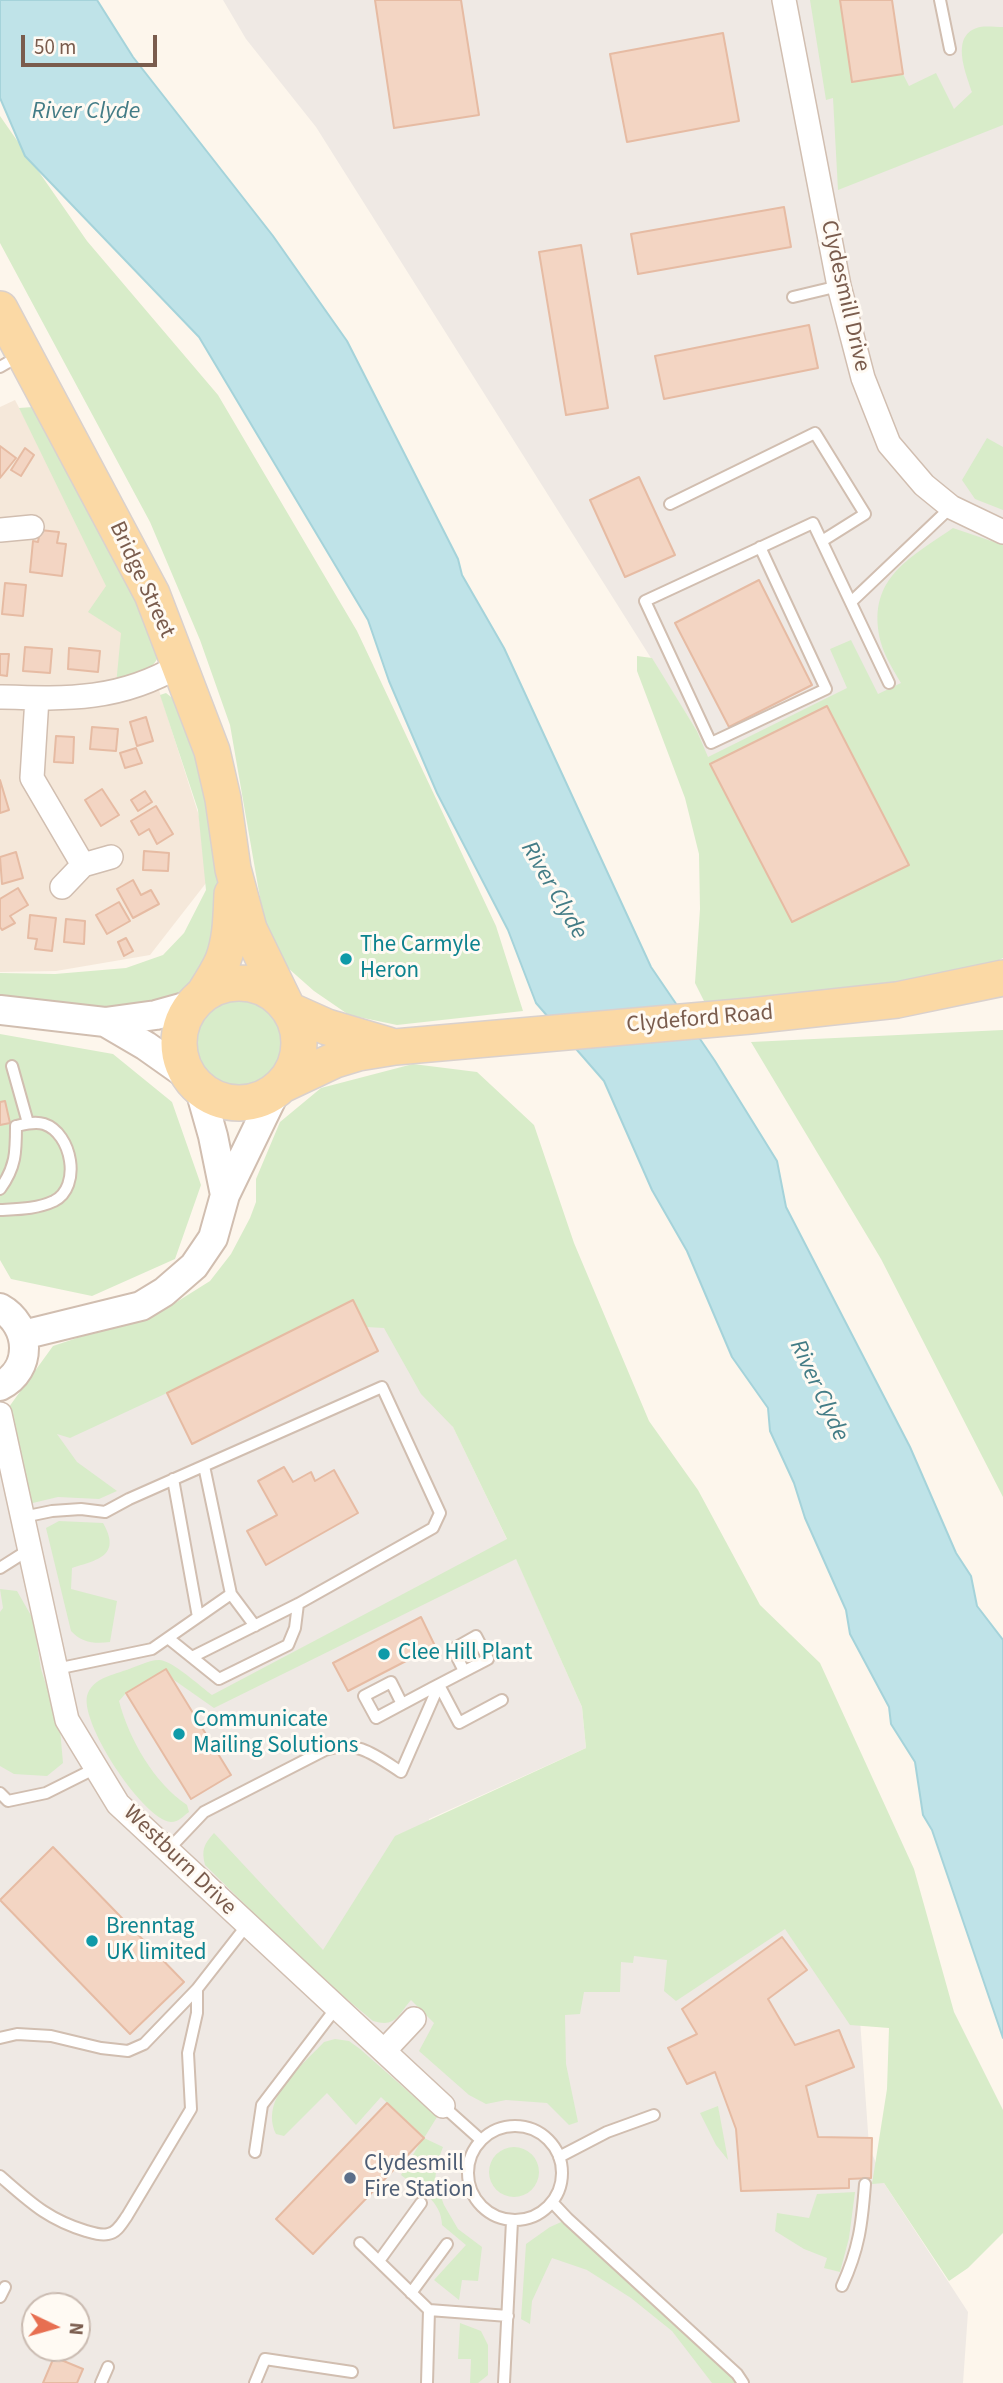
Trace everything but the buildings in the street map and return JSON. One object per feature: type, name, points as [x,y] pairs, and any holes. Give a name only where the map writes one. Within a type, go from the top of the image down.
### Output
[{"type":"main road","name":"Bridge Street","points":[[0,309],[11,361],[152,594],[212,751],[223,799],[233,869],[249,929],[287,1006]]},
{"type":"main road","name":"Bridge Street","points":[[197,1000],[222,962],[226,948],[230,930],[233,869]]},
{"type":"main road","name":"Clydeford Road","points":[[278,1089],[335,1060],[395,1047],[897,1000],[1003,978]]},
{"type":"main road","points":[[231,983],[251,983],[269,990],[287,1006],[295,1020],[300,1039],[298,1059],[289,1078],[278,1089],[257,1101],[237,1104],[217,1100],[193,1082],[179,1056],[178,1036],[184,1016],[197,1000],[212,988],[231,983]]},
{"type":"main road","name":"Clydeford Road","points":[[287,1006],[327,1027],[395,1047]]},
{"type":"street","name":"Clydesmill Drive","points":[[784,0],[839,286],[863,378],[889,444],[924,485],[951,507],[1003,532]]},
{"type":"street","points":[[0,530],[32,527]]},
{"type":"street","points":[[0,697],[89,698],[137,687],[180,665]]},
{"type":"street","points":[[37,698],[32,778],[83,864]]},
{"type":"street","points":[[62,887],[83,864],[111,858]]},
{"type":"street","points":[[0,1010],[104,1022],[156,1015],[197,1000]]},
{"type":"street","points":[[104,1022],[146,1046],[193,1082],[213,1136],[225,1195]]},
{"type":"street","points":[[23,1335],[141,1306],[164,1292],[194,1266],[213,1238],[225,1195],[278,1089]]},
{"type":"street","points":[[0,1308],[8,1312],[17,1323],[23,1335],[25,1349],[16,1374],[0,1386]]},
{"type":"street","name":"Westburn Drive","points":[[0,1414],[67,1720],[118,1804],[443,2106]]},
{"type":"street","points":[[384,2052],[414,2019]]},
{"type":"lane","points":[[940,0],[950,49]]},
{"type":"lane","points":[[793,297],[839,286]]},
{"type":"lane","points":[[670,504],[815,433],[865,514],[822,541]]},
{"type":"lane","points":[[850,602],[951,507]]},
{"type":"lane","points":[[760,547],[826,689],[711,743],[645,601],[760,547],[813,523],[889,683]]},
{"type":"lane","points":[[12,1066],[27,1123]]},
{"type":"lane","points":[[0,1189],[11,1174],[16,1149],[16,1126],[42,1123],[58,1132],[69,1149],[71,1180],[58,1200],[34,1208],[0,1210]]},
{"type":"lane","points":[[23,1517],[80,1509],[105,1512],[173,1479],[382,1387],[440,1513],[433,1528],[298,1604],[192,1657]]},
{"type":"lane","points":[[204,1466],[231,1594],[255,1626]]},
{"type":"lane","points":[[173,1479],[198,1617]]},
{"type":"lane","points":[[0,1568],[30,1549]]},
{"type":"lane","points":[[56,1669],[152,1649],[231,1594]]},
{"type":"lane","points":[[168,1638],[219,1679],[288,1645],[295,1628],[298,1604]]},
{"type":"lane","points":[[402,1704],[464,1671]]},
{"type":"lane","points":[[439,1685],[459,1723],[502,1700]]},
{"type":"lane","points":[[167,1851],[204,1812],[336,1746],[358,1747],[401,1772],[439,1685]]},
{"type":"lane","points":[[0,1793],[8,1801],[46,1793],[96,1768]]},
{"type":"lane","points":[[0,2038],[17,2034],[51,2036],[128,2051],[144,2044],[197,1989],[247,1925]]},
{"type":"lane","points":[[0,2176],[46,2215],[98,2234],[108,2235],[117,2230],[191,2109],[188,2053],[197,2012],[197,1989]]},
{"type":"lane","points":[[255,2152],[262,2105],[336,2008]]},
{"type":"lane","name":"Westburn Drive","points":[[443,2106],[481,2140]]},
{"type":"lane","points":[[559,2157],[607,2132],[654,2115]]},
{"type":"lane","points":[[509,2126],[524,2127],[539,2133],[551,2143],[559,2157],[561,2180],[552,2202],[541,2213],[512,2221],[497,2217],[484,2209],[474,2198],[468,2183],[468,2168],[472,2153],[481,2140],[494,2131],[509,2126]]},
{"type":"lane","points":[[842,2286],[855,2257],[865,2184]]},
{"type":"lane","points":[[552,2202],[730,2366],[743,2383]]},
{"type":"lane","points":[[379,2261],[421,2203]]},
{"type":"lane","points":[[504,2383],[512,2221]]},
{"type":"lane","points":[[360,2243],[429,2310],[508,2316]]},
{"type":"lane","points":[[411,2293],[447,2244]]},
{"type":"lane","points":[[427,2383],[429,2310]]},
{"type":"lane","points":[[255,2383],[265,2359],[352,2372]]},
{"type":"lane","points":[[101,2383],[108,2367]]},
{"type":"shaded area","points":[[223,0],[1003,0],[1003,922],[790,981],[697,731],[316,127],[246,39]]},
{"type":"shaded area","points":[[15,400],[145,646],[199,816],[206,883],[150,955],[56,971],[0,972],[0,407]]},
{"type":"shaded area","points":[[383,1281],[516,1558],[582,1707],[586,1748],[429,1819],[411,2000],[765,1811],[859,2006],[869,2146],[884,2183],[968,2312],[963,2383],[0,2383],[0,1435]]},
{"type":"green space","points":[[810,0],[840,0],[852,81],[903,74],[909,86],[936,73],[954,109],[972,92],[962,55],[965,37],[980,27],[1003,27],[1003,125],[838,190],[833,98],[826,100]]},
{"type":"green space","points":[[0,116],[87,241],[218,395],[357,631],[496,926],[523,1011],[397,1025],[349,1015],[314,991],[288,968],[267,938],[230,725],[200,640],[150,522],[0,243]]},
{"type":"green space","points":[[33,407],[136,594],[159,653],[148,669],[116,685],[121,633],[88,612],[106,586],[19,408]]},
{"type":"green space","points":[[987,438],[1003,447],[1003,510],[975,499],[962,480]]},
{"type":"green space","points":[[953,528],[1003,545],[1003,958],[970,976],[912,991],[705,1003],[695,983],[700,909],[699,854],[685,798],[637,671],[637,656],[652,658],[697,731],[708,757],[847,688],[830,649],[851,640],[878,694],[901,683],[881,643],[879,603],[885,587],[906,561]]},
{"type":"green space","points":[[166,693],[175,700],[207,780],[220,869],[222,929],[195,988],[163,1002],[131,1011],[0,997],[0,973],[55,974],[126,968],[163,955],[184,933],[206,890],[198,810],[160,695]]},
{"type":"green space","points":[[239,1000],[264,1007],[276,1019],[283,1044],[276,1069],[264,1081],[239,1088],[214,1081],[202,1069],[195,1044],[202,1019],[214,1007]]},
{"type":"green space","points":[[1003,1030],[1003,1497],[881,1259],[751,1042]]},
{"type":"green space","points":[[0,1034],[113,1054],[172,1102],[201,1185],[175,1259],[92,1296],[11,1279],[0,1260]]},
{"type":"green space","points":[[413,1064],[477,1072],[534,1125],[574,1243],[649,1421],[698,1490],[760,1605],[820,1663],[914,1869],[954,2012],[1003,2110],[1003,2233],[968,2268],[949,2281],[884,2183],[872,2184],[887,2089],[889,2028],[850,2025],[785,1929],[676,2001],[664,1991],[667,1960],[634,1956],[633,1963],[621,1962],[620,1992],[584,1992],[580,2014],[565,2015],[566,2064],[578,2122],[569,2125],[547,2103],[506,2100],[486,2104],[469,2095],[419,2051],[434,2023],[411,2000],[396,2019],[387,2023],[373,2021],[312,1970],[205,1865],[204,1847],[214,1833],[323,1950],[395,1836],[586,1748],[582,1707],[516,1559],[214,1708],[174,1680],[166,1669],[126,1693],[119,1701],[136,1745],[164,1785],[187,1805],[189,1812],[176,1821],[171,1822],[159,1817],[129,1787],[114,1766],[92,1723],[87,1706],[88,1693],[103,1678],[159,1660],[179,1669],[212,1695],[507,1539],[453,1427],[421,1394],[384,1328],[366,1327],[353,1300],[70,1438],[57,1434],[77,1462],[117,1491],[99,1499],[58,1497],[20,1506],[1,1418],[53,1346],[167,1308],[210,1281],[231,1254],[250,1218],[256,1202],[256,1179],[280,1122],[321,1088]]},
{"type":"green space","points":[[59,1521],[103,1523],[108,1534],[110,1543],[104,1555],[72,1568],[71,1589],[117,1601],[110,1642],[89,1642],[71,1631],[46,1528]]},
{"type":"green space","points":[[0,1589],[17,1591],[33,1619],[41,1669],[60,1729],[63,1763],[47,1776],[14,1774],[0,1766],[0,1612],[3,1608]]},
{"type":"green space","points":[[335,2039],[349,2041],[360,2049],[437,2117],[424,2138],[443,2147],[437,2163],[435,2181],[444,2205],[458,2229],[482,2247],[478,2281],[462,2280],[459,2300],[434,2280],[466,2245],[442,2225],[434,2202],[401,2175],[423,2138],[381,2097],[356,2125],[327,2093],[284,2136],[276,2134],[272,2121],[278,2095],[295,2072],[324,2042]]},
{"type":"green space","points":[[718,2106],[728,2160],[716,2145],[700,2113]]},
{"type":"green space","points":[[514,2147],[532,2154],[539,2172],[532,2190],[514,2197],[496,2190],[489,2172],[496,2154]]},
{"type":"green space","points":[[855,2192],[849,2238],[840,2272],[824,2268],[827,2258],[804,2249],[775,2231],[777,2213],[809,2218],[817,2194]]},
{"type":"green space","points":[[568,2219],[743,2383],[712,2383],[672,2331],[631,2298],[587,2270],[552,2258],[532,2301],[530,2324],[521,2319],[526,2244],[550,2227]]},
{"type":"green space","points":[[460,2323],[481,2331],[488,2345],[488,2375],[478,2383],[470,2383],[471,2359],[458,2359]]},
{"type":"water","name":"River Clyde","points":[[0,0],[97,0],[133,57],[273,236],[347,341],[458,559],[462,575],[504,648],[651,967],[715,1061],[777,1161],[786,1207],[910,1447],[956,1553],[971,1576],[977,1606],[1003,1640],[1003,2038],[932,1830],[923,1815],[915,1762],[891,1724],[889,1707],[850,1634],[846,1610],[770,1431],[768,1408],[732,1357],[687,1251],[652,1190],[604,1081],[536,1003],[508,930],[437,793],[389,681],[368,620],[199,337],[25,156],[0,98]]},
{"type":"place","name":"The Carmyle Heron","points":[[346,959]]},
{"type":"place","name":"Clee Hill Plant","points":[[384,1654]]},
{"type":"place","name":"Communicate Mailing Solutions","points":[[179,1734]]},
{"type":"place","name":"Brenntag UK limited","points":[[92,1941]]},
{"type":"place","name":"Clydesmill Fire Station","points":[[350,2178]]}]
